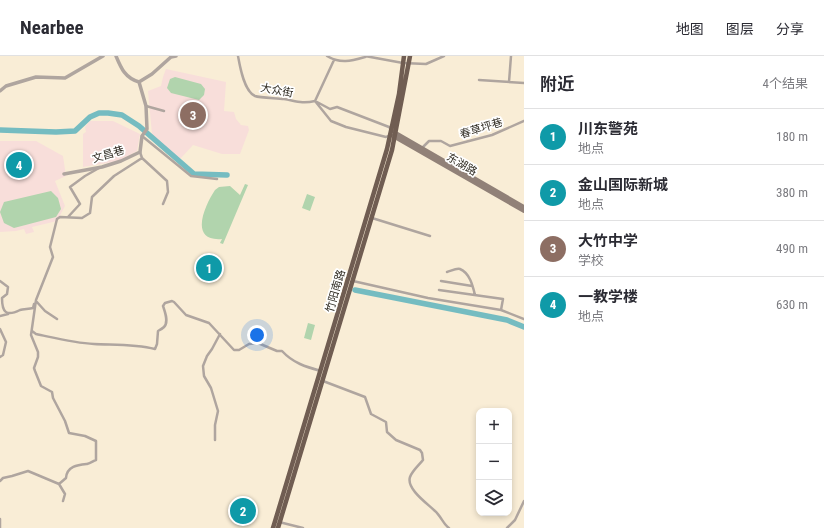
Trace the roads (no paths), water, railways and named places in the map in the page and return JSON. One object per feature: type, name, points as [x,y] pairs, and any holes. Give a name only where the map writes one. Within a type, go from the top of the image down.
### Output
[{"type":"highway","name":"竹阳南路","points":[[278,528],[278,522],[394,134],[404,56]]},
{"type":"highway","name":"竹阳南路","points":[[272,528],[278,522],[323,382],[323,372],[372,218],[394,134],[410,56]]},
{"type":"main road","name":"东湖路","points":[[394,134],[422,148],[524,207]]},
{"type":"main road","name":"东湖路","points":[[394,134],[524,211]]},
{"type":"street","points":[[0,91],[6,86],[36,77],[65,78],[104,56]]},
{"type":"street","points":[[116,56],[123,72],[133,80],[139,82]]},
{"type":"street","points":[[139,82],[152,74],[171,58],[176,56]]},
{"type":"street","name":"大众街","points":[[238,56],[241,72],[246,84],[250,91],[256,96],[286,99],[304,103],[315,101]]},
{"type":"street","points":[[327,56],[334,60],[344,62],[365,56],[409,64],[426,64],[444,56]]},
{"type":"street","points":[[509,82],[511,56]]},
{"type":"street","points":[[315,101],[334,60]]},
{"type":"street","points":[[479,80],[524,83]]},
{"type":"street","points":[[139,82],[146,106],[147,129],[142,136],[191,176],[217,179]]},
{"type":"street","points":[[315,101],[330,109],[337,107],[389,127],[394,134],[386,137],[346,128],[331,120],[315,101]]},
{"type":"street","points":[[146,106],[164,111]]},
{"type":"street","name":"春草坪巷","points":[[422,148],[429,141],[441,141],[450,146],[492,135],[524,122]]},
{"type":"street","name":"文昌巷","points":[[64,174],[121,162],[140,152],[142,136]]},
{"type":"street","points":[[140,152],[142,158],[167,181],[168,192],[163,204]]},
{"type":"street","points":[[0,316],[33,308],[53,257],[50,247],[55,222],[60,217],[82,218],[90,213],[92,197],[114,176],[142,158]]},
{"type":"street","points":[[68,217],[80,204],[70,187],[85,176],[102,167]]},
{"type":"street","points":[[372,218],[430,236]]},
{"type":"street","points":[[447,272],[460,269],[467,275],[473,286],[475,295]]},
{"type":"street","points":[[0,281],[8,287],[7,294],[2,298],[2,307],[8,313]]},
{"type":"street","points":[[353,281],[428,298],[502,310],[524,319]]},
{"type":"street","points":[[441,281],[473,286]]},
{"type":"street","points":[[439,290],[503,299],[502,310]]},
{"type":"street","points":[[36,300],[46,311],[57,319]]},
{"type":"street","points":[[36,300],[32,338],[38,354],[34,368],[41,386],[52,392],[54,401],[65,421],[68,432],[70,434],[89,437],[96,441],[96,460],[89,464],[73,466],[66,473],[66,478],[59,484]]},
{"type":"street","points":[[32,331],[36,334],[76,342],[141,345],[155,349],[158,331],[166,324],[164,306],[170,301],[174,302],[186,315],[209,323],[234,350],[239,350],[249,344],[258,343],[277,351],[280,350],[302,366],[323,372]]},
{"type":"street","points":[[0,329],[6,342],[0,357]]},
{"type":"street","points":[[216,440],[215,425],[218,411],[211,388],[204,376],[204,366],[207,356],[220,334]]},
{"type":"street","points":[[323,382],[364,397],[371,414],[386,422],[387,432],[396,440],[420,450],[423,460],[409,478],[410,484],[424,502],[436,512],[445,525],[449,528]]},
{"type":"street","points":[[0,481],[3,478],[15,476],[28,471],[59,484],[65,492],[63,501]]},
{"type":"street","points":[[507,528],[515,520],[524,501]]},
{"type":"street","points":[[0,519],[0,528]]},
{"type":"street","points":[[278,522],[303,528]]},
{"type":"waterway","points":[[0,130],[56,132],[75,131],[90,117],[99,113],[122,115],[139,126],[194,174],[227,175]]},
{"type":"waterway","points":[[355,290],[507,320],[524,327]]},
{"type":"place","name":"大竹中学","points":[[193,115]]},
{"type":"place","name":"一教学楼","points":[[19,165]]},
{"type":"place","name":"川东警苑","points":[[209,268]]},
{"type":"place","name":"金山国际新城","points":[[243,511]]}]
